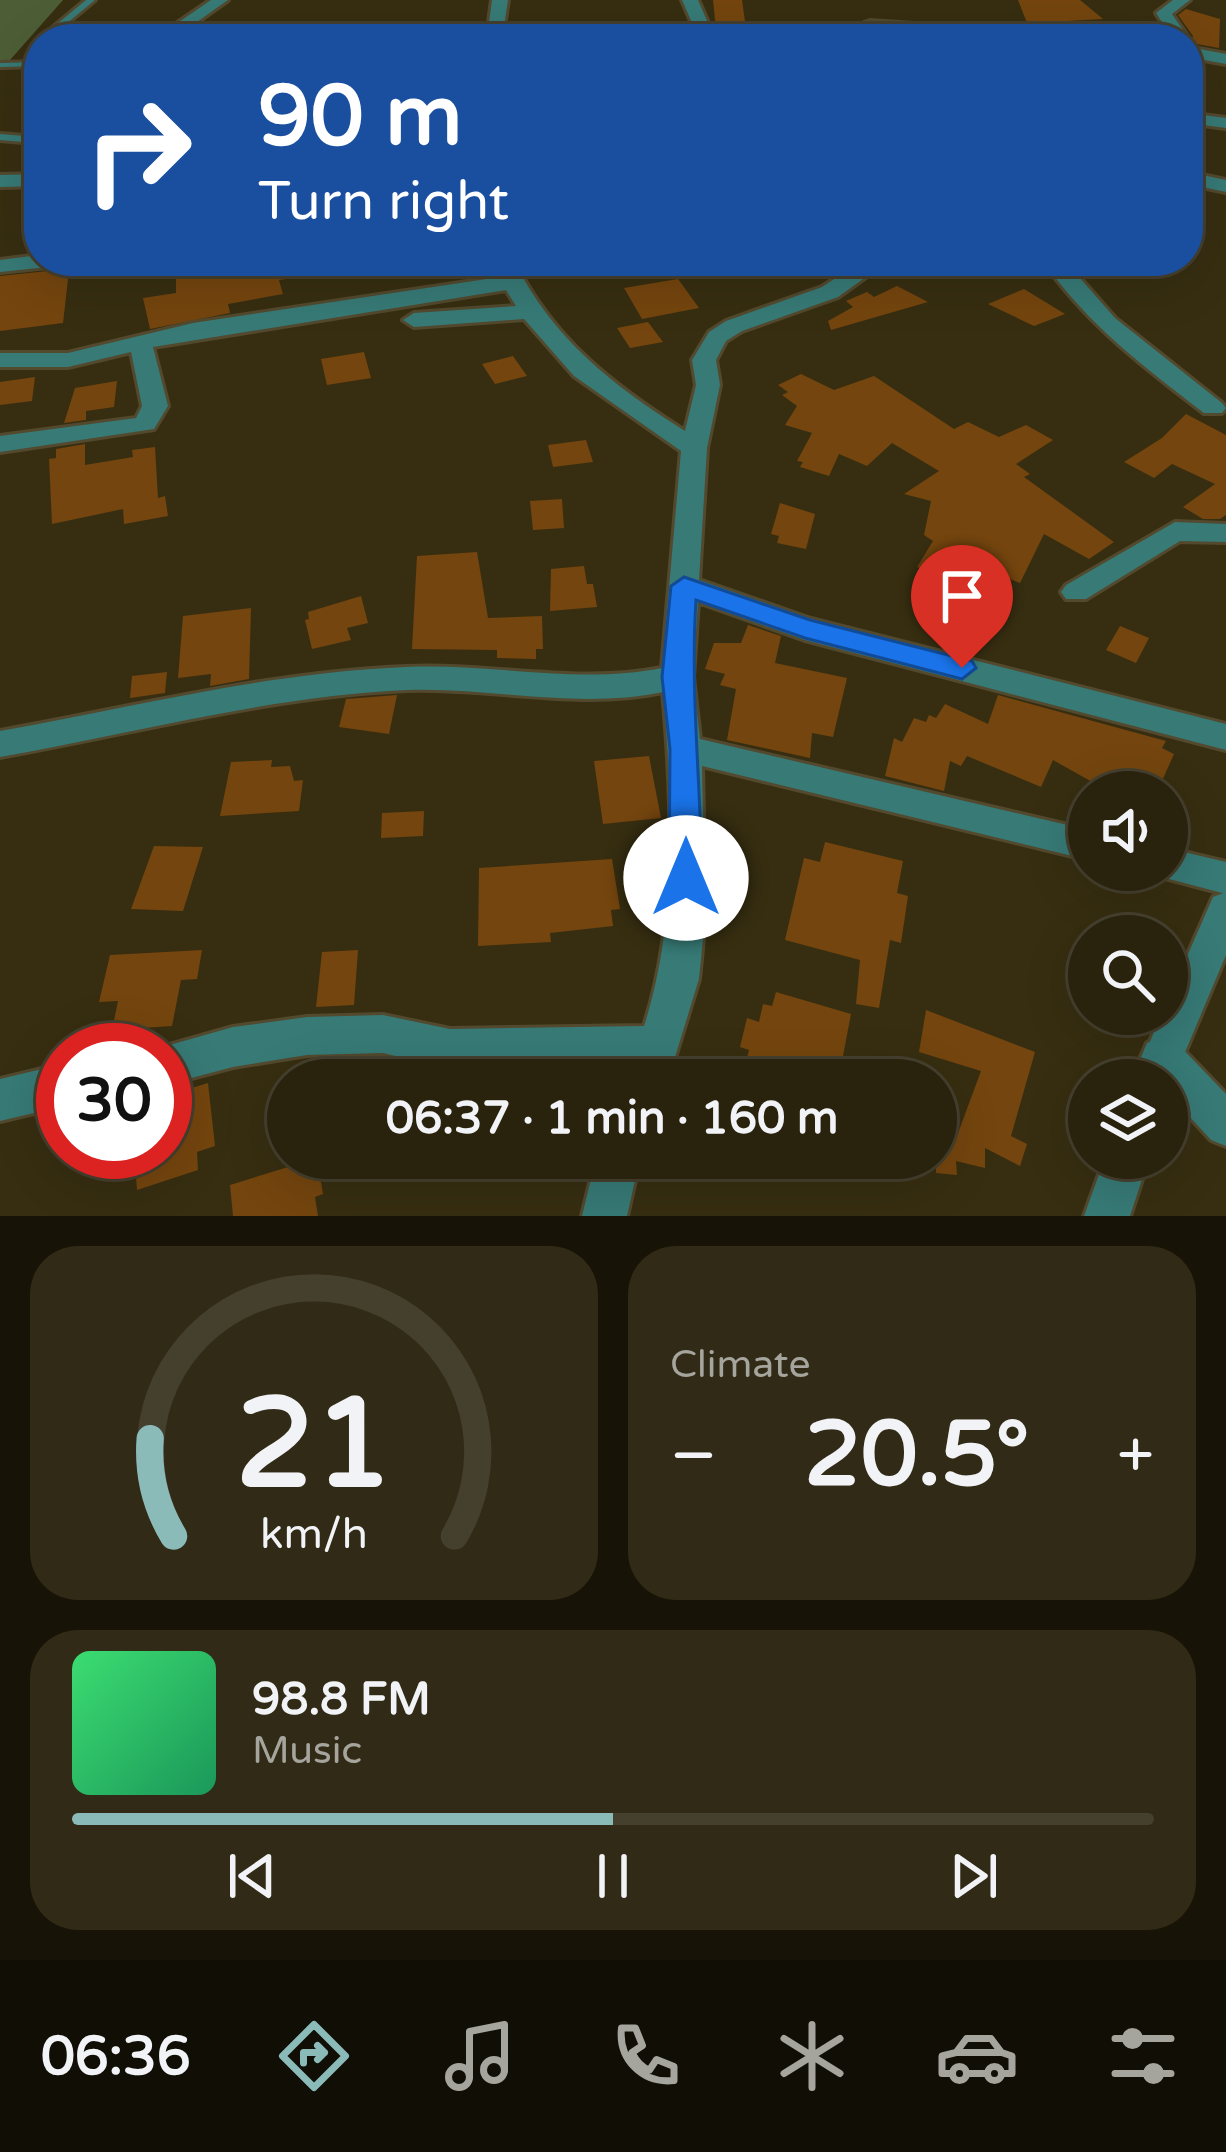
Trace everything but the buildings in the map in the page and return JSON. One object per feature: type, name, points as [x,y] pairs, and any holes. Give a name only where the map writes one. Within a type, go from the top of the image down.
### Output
[{"type":"street","points":[[185,24],[221,0]]},
{"type":"street","points":[[1171,24],[1164,13],[1183,0]]},
{"type":"street","points":[[0,361],[68,360],[140,341],[487,276]]},
{"type":"street","points":[[510,276],[560,354],[585,377],[694,448]]},
{"type":"street","points":[[654,1059],[680,979],[686,919],[685,749],[676,677],[694,448],[708,385],[704,360],[717,337],[734,326],[830,292],[854,276]]},
{"type":"street","points":[[1063,276],[1089,307],[1213,408]]},
{"type":"street","points":[[414,320],[531,312]]},
{"type":"street","points":[[0,444],[145,424],[155,406],[140,341]]},
{"type":"street","points":[[1076,592],[1175,531],[1226,533]]},
{"type":"street","points":[[684,586],[805,628],[1226,737]]},
{"type":"street","points":[[0,744],[139,723],[339,682],[412,678],[589,688],[676,677]]},
{"type":"street","points":[[685,749],[815,776],[1068,840]]},
{"type":"street","points":[[1188,869],[1226,878]]},
{"type":"street","points":[[1162,1059],[1226,909]]},
{"type":"street","points":[[192,1058],[307,1036],[383,1034],[466,1049],[610,1059]]},
{"type":"street","points":[[0,1100],[36,1091]]},
{"type":"street","points":[[1188,1093],[1226,1125]]},
{"type":"street","points":[[604,1216],[613,1179]]},
{"type":"street","points":[[1107,1216],[1120,1179]]},
{"type":"lane","points":[[62,24],[91,0]]},
{"type":"green space","points":[[0,0],[63,0],[42,24],[24,24],[24,44],[10,60],[0,61]]},
{"type":"route","points":[[686,878],[685,749],[676,677],[684,586],[805,628],[962,668]]}]
